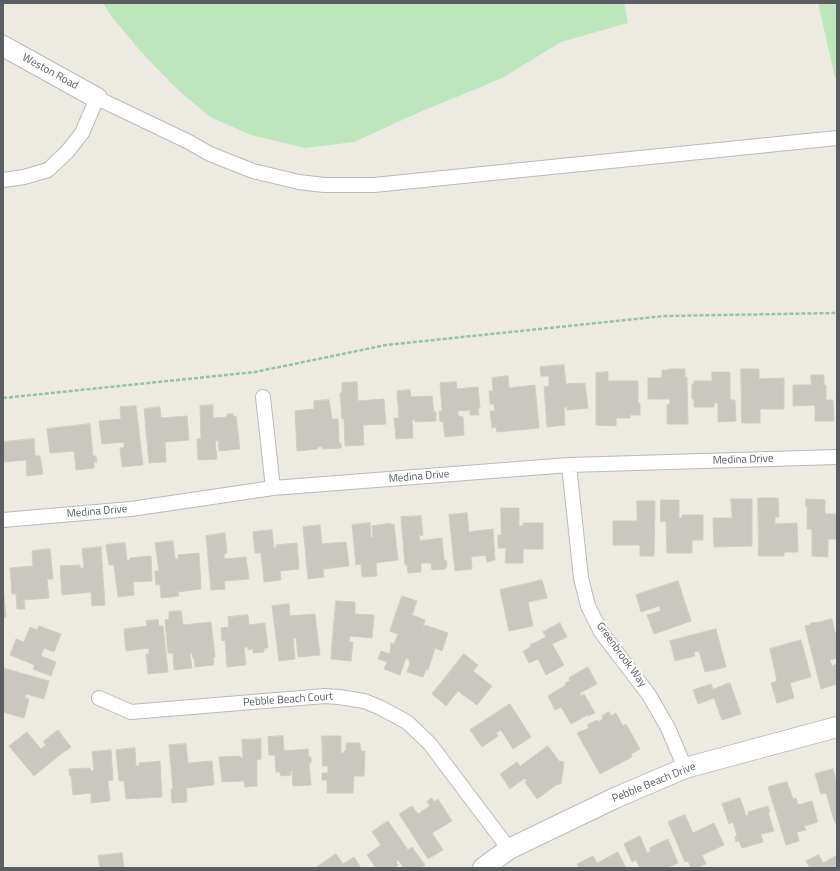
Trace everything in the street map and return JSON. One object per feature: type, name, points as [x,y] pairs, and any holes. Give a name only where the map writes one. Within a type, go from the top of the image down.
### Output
[{"type":"street","name":"Weston Road","points":[[3,46],[97,98]]},
{"type":"street","points":[[3,180],[24,177],[48,170],[67,152],[82,133],[97,98],[231,164],[275,178],[324,185],[374,185],[837,138]]},
{"type":"street","points":[[263,397],[273,488]]},
{"type":"street","name":"Medina Drive","points":[[3,520],[131,509],[273,488],[569,465],[837,457]]},
{"type":"street","name":"Greenbrook Way","points":[[569,465],[581,578],[588,606],[601,632],[653,701],[668,728],[685,768]]},
{"type":"street","name":"Pebble Beach Court","points":[[99,698],[132,712],[325,696],[352,698],[379,707],[407,722],[430,744],[509,849]]},
{"type":"street","name":"Pebble Beach Drive","points":[[483,868],[509,849],[615,798],[685,768],[837,727]]},
{"type":"path","points":[[3,398],[256,372],[386,345],[664,316],[837,314]]},
{"type":"green space","points":[[103,3],[624,3],[628,23],[561,42],[502,78],[422,111],[354,142],[305,148],[251,135],[210,117],[178,90],[141,52],[111,16]]},
{"type":"green space","points":[[818,3],[837,3],[837,78],[835,78]]},
{"type":"building","points":[[564,365],[566,384],[585,383],[588,408],[567,410],[567,407],[564,407],[565,425],[547,427],[544,387],[549,386],[549,376],[541,376],[540,367]]},
{"type":"building","points":[[685,369],[685,377],[687,377],[688,424],[667,424],[667,405],[670,404],[670,399],[648,399],[648,378],[662,378],[662,370]]},
{"type":"building","points":[[741,369],[759,369],[759,379],[784,378],[784,409],[760,409],[760,423],[742,423]]},
{"type":"building","points":[[608,372],[608,381],[638,381],[638,403],[640,403],[640,415],[630,415],[630,418],[616,418],[616,426],[596,425],[596,373]]},
{"type":"building","points":[[712,372],[730,372],[730,400],[735,400],[736,421],[718,422],[718,403],[714,403],[714,407],[694,407],[694,399],[692,399],[692,384],[694,384],[694,381],[712,381]]},
{"type":"building","points":[[811,375],[824,375],[826,400],[833,400],[834,421],[815,421],[815,405],[793,406],[793,385],[811,385]]},
{"type":"building","points":[[508,376],[509,388],[535,385],[539,428],[497,432],[496,427],[492,428],[490,411],[495,411],[494,404],[490,404],[489,391],[493,391],[492,378]]},
{"type":"building","points":[[357,382],[358,401],[384,399],[386,424],[363,425],[364,445],[345,446],[344,419],[342,419],[340,393],[342,393],[342,383]]},
{"type":"building","points":[[456,382],[457,389],[478,387],[480,408],[478,408],[479,415],[470,415],[470,410],[458,411],[458,416],[463,417],[464,435],[445,437],[443,421],[440,422],[439,411],[442,411],[440,383]]},
{"type":"building","points":[[410,390],[411,397],[432,396],[434,412],[436,412],[436,421],[415,422],[415,420],[412,420],[413,438],[396,439],[394,418],[399,418],[397,391]]},
{"type":"building","points":[[329,400],[332,419],[338,419],[339,443],[341,443],[341,448],[322,449],[322,446],[318,447],[318,449],[297,451],[295,411],[314,409],[314,401]]},
{"type":"building","points":[[213,405],[213,418],[227,417],[227,414],[233,414],[233,417],[236,416],[240,449],[219,451],[218,440],[215,441],[217,459],[198,460],[197,439],[201,439],[200,406]]},
{"type":"building","points":[[136,406],[143,465],[122,467],[120,448],[124,448],[124,442],[102,444],[99,421],[121,419],[120,407]]},
{"type":"building","points":[[160,407],[161,418],[187,416],[189,440],[165,442],[166,462],[149,463],[144,409]]},
{"type":"building","points":[[90,424],[93,456],[96,456],[97,462],[94,462],[94,468],[76,470],[74,451],[50,453],[47,429]]},
{"type":"building","points":[[34,439],[35,456],[40,456],[43,474],[27,476],[26,460],[3,462],[3,442]]},
{"type":"building","points":[[758,498],[778,498],[779,517],[775,517],[775,524],[797,523],[798,552],[784,552],[784,556],[759,556]]},
{"type":"building","points":[[731,499],[752,499],[752,546],[714,547],[713,518],[732,518]]},
{"type":"building","points":[[806,499],[825,500],[825,514],[837,514],[837,539],[828,539],[828,557],[812,556],[812,529],[807,529]]},
{"type":"building","points":[[661,500],[679,500],[679,518],[682,518],[682,515],[703,515],[703,540],[692,540],[692,553],[667,553],[666,521],[661,522]]},
{"type":"building","points":[[637,501],[655,501],[654,556],[640,556],[640,545],[613,545],[613,521],[637,521]]},
{"type":"building","points":[[501,508],[519,508],[519,526],[523,526],[523,523],[543,523],[543,549],[523,549],[523,563],[505,563],[506,548],[498,548],[498,535],[501,535]]},
{"type":"building","points":[[467,513],[469,532],[493,529],[495,560],[487,562],[486,555],[471,557],[472,569],[455,571],[449,515]]},
{"type":"building","points":[[421,516],[423,535],[419,536],[420,541],[442,538],[444,560],[446,560],[447,567],[445,567],[445,569],[432,570],[431,563],[421,563],[421,572],[408,573],[407,565],[405,565],[401,517]]},
{"type":"building","points":[[370,523],[371,538],[373,537],[372,526],[391,523],[391,525],[394,524],[398,560],[376,563],[377,576],[362,577],[361,564],[356,565],[352,525]]},
{"type":"building","points":[[320,525],[322,544],[346,542],[349,566],[323,569],[324,577],[308,579],[303,527]]},
{"type":"building","points":[[272,530],[274,548],[277,548],[276,545],[297,543],[299,569],[280,571],[281,580],[264,582],[261,553],[255,553],[253,532]]},
{"type":"building","points":[[225,533],[227,553],[224,554],[224,559],[246,557],[249,579],[224,581],[225,589],[211,590],[206,536]]},
{"type":"building","points":[[173,541],[175,559],[179,559],[178,555],[199,553],[201,589],[178,592],[179,596],[161,598],[160,584],[156,585],[155,571],[159,571],[155,543]]},
{"type":"building","points":[[125,543],[127,561],[130,560],[130,558],[151,556],[152,581],[133,582],[134,595],[118,597],[114,565],[109,565],[106,545]]},
{"type":"building","points":[[101,547],[105,605],[92,606],[91,592],[62,595],[60,566],[80,565],[80,568],[84,568],[82,549]]},
{"type":"building","points":[[50,549],[53,579],[47,579],[49,598],[24,600],[25,609],[17,609],[16,594],[12,594],[10,568],[33,566],[32,551]]},
{"type":"building","points":[[542,580],[547,598],[528,602],[533,626],[509,631],[500,590]]},
{"type":"building","points":[[678,581],[691,621],[654,634],[647,615],[661,611],[659,606],[641,612],[636,595]]},
{"type":"building","points":[[3,587],[6,617],[3,618]]},
{"type":"building","points":[[402,596],[417,601],[412,615],[425,620],[423,627],[425,625],[448,633],[442,651],[435,648],[428,670],[426,669],[423,677],[407,672],[410,660],[406,658],[400,675],[384,669],[387,662],[378,659],[381,651],[390,654],[391,643],[394,644],[398,634],[390,631]]},
{"type":"building","points":[[336,601],[355,602],[355,614],[374,615],[372,638],[350,636],[349,642],[353,642],[351,661],[331,659]]},
{"type":"building","points":[[289,604],[290,616],[315,614],[320,655],[298,657],[296,638],[293,638],[295,659],[279,661],[272,606]]},
{"type":"building","points":[[181,611],[183,625],[211,622],[215,657],[213,657],[214,665],[195,667],[194,658],[192,653],[190,653],[192,668],[174,670],[173,653],[168,653],[165,620],[169,619],[169,612]]},
{"type":"building","points":[[248,615],[249,625],[265,623],[268,648],[264,648],[264,652],[253,653],[253,649],[248,650],[248,647],[244,647],[246,665],[227,667],[225,640],[222,641],[221,628],[229,627],[228,617]]},
{"type":"building","points":[[832,619],[835,633],[837,632],[837,658],[830,660],[832,666],[836,664],[837,684],[821,689],[805,626],[810,625],[810,623]]},
{"type":"building","points":[[158,620],[159,626],[163,626],[168,672],[148,674],[146,654],[149,654],[149,648],[126,651],[124,629],[147,626],[146,621]]},
{"type":"building","points":[[560,623],[567,637],[552,644],[564,665],[546,675],[538,659],[529,663],[523,651],[531,647],[530,645],[546,637],[543,632]]},
{"type":"building","points":[[39,626],[61,634],[54,652],[44,648],[41,656],[56,662],[51,676],[33,669],[35,665],[10,655],[16,639],[24,642],[30,627],[37,630]]},
{"type":"building","points":[[716,629],[726,667],[705,672],[699,651],[694,652],[695,656],[675,661],[670,641]]},
{"type":"building","points":[[801,640],[811,677],[790,683],[794,698],[777,703],[771,683],[777,681],[770,649]]},
{"type":"building","points":[[464,654],[478,665],[473,671],[492,686],[477,705],[458,691],[446,706],[432,694]]},
{"type":"building","points":[[588,667],[597,684],[580,693],[581,696],[584,694],[595,713],[588,716],[587,715],[571,724],[561,707],[555,710],[548,696],[566,685],[565,683],[570,681],[569,678]]},
{"type":"building","points":[[3,668],[49,681],[44,699],[26,694],[25,698],[29,699],[24,718],[3,712]]},
{"type":"building","points":[[730,683],[741,714],[722,720],[714,698],[698,704],[693,690],[711,684],[713,689]]},
{"type":"building","points":[[510,704],[531,737],[513,749],[501,730],[496,733],[498,736],[482,747],[470,730]]},
{"type":"building","points":[[609,712],[611,716],[616,713],[623,726],[626,724],[640,749],[631,754],[632,757],[600,774],[577,733],[589,728],[587,725],[603,719],[602,716]]},
{"type":"building","points":[[58,730],[71,747],[34,776],[9,746],[27,732],[41,749],[46,745],[43,742]]},
{"type":"building","points":[[283,736],[284,751],[308,749],[309,757],[311,757],[311,763],[309,763],[311,785],[293,786],[292,771],[290,771],[291,775],[281,776],[280,772],[276,772],[275,755],[269,755],[268,737]]},
{"type":"building","points":[[322,736],[341,736],[341,753],[346,751],[346,743],[360,743],[361,751],[365,751],[364,776],[354,776],[353,793],[327,793],[327,780],[322,780],[322,773],[328,773],[328,766],[323,766]]},
{"type":"building","points":[[261,739],[261,759],[257,760],[257,786],[245,787],[244,781],[222,782],[219,757],[240,756],[240,758],[243,758],[242,740]]},
{"type":"building","points":[[186,744],[188,763],[212,761],[214,785],[186,788],[187,802],[172,803],[171,789],[173,789],[169,745]]},
{"type":"building","points":[[548,746],[559,761],[564,762],[561,784],[556,785],[537,799],[525,782],[527,781],[525,778],[510,789],[500,774],[517,762],[520,766]]},
{"type":"building","points":[[135,748],[136,766],[139,766],[139,763],[160,761],[162,797],[126,799],[124,781],[119,781],[116,750]]},
{"type":"building","points":[[111,750],[113,780],[108,781],[110,801],[91,803],[91,793],[73,795],[69,769],[90,768],[91,771],[94,770],[92,752]]},
{"type":"building","points":[[833,769],[837,785],[837,823],[835,823],[826,793],[821,794],[815,774]]},
{"type":"building","points":[[787,782],[793,799],[796,798],[798,805],[812,801],[818,822],[804,826],[806,830],[797,832],[799,841],[786,845],[768,787]]},
{"type":"building","points":[[432,798],[434,802],[438,799],[452,821],[432,833],[443,850],[428,859],[399,814],[412,806],[418,814],[430,806],[427,802]]},
{"type":"building","points":[[740,798],[746,816],[749,815],[748,812],[768,806],[770,812],[768,812],[774,831],[761,834],[763,842],[742,848],[739,841],[736,842],[735,837],[737,836],[733,822],[729,824],[722,804]]},
{"type":"building","points":[[685,815],[693,833],[714,823],[724,845],[702,855],[706,864],[697,868],[691,868],[688,861],[685,862],[668,822]]},
{"type":"building","points":[[388,821],[408,850],[412,847],[425,865],[420,868],[404,868],[398,860],[396,862],[398,865],[393,868],[376,868],[367,855],[381,845],[372,832]]},
{"type":"building","points":[[640,836],[647,853],[651,851],[649,848],[668,839],[678,863],[667,868],[640,868],[636,860],[632,862],[624,844]]},
{"type":"building","points":[[618,852],[626,868],[579,868],[577,864],[593,856],[597,863]]},
{"type":"building","points":[[122,853],[124,868],[100,868],[98,856]]},
{"type":"building","points":[[336,854],[343,864],[354,857],[361,868],[317,868]]},
{"type":"building","points":[[819,855],[823,863],[837,855],[837,868],[810,868],[806,861]]}]
